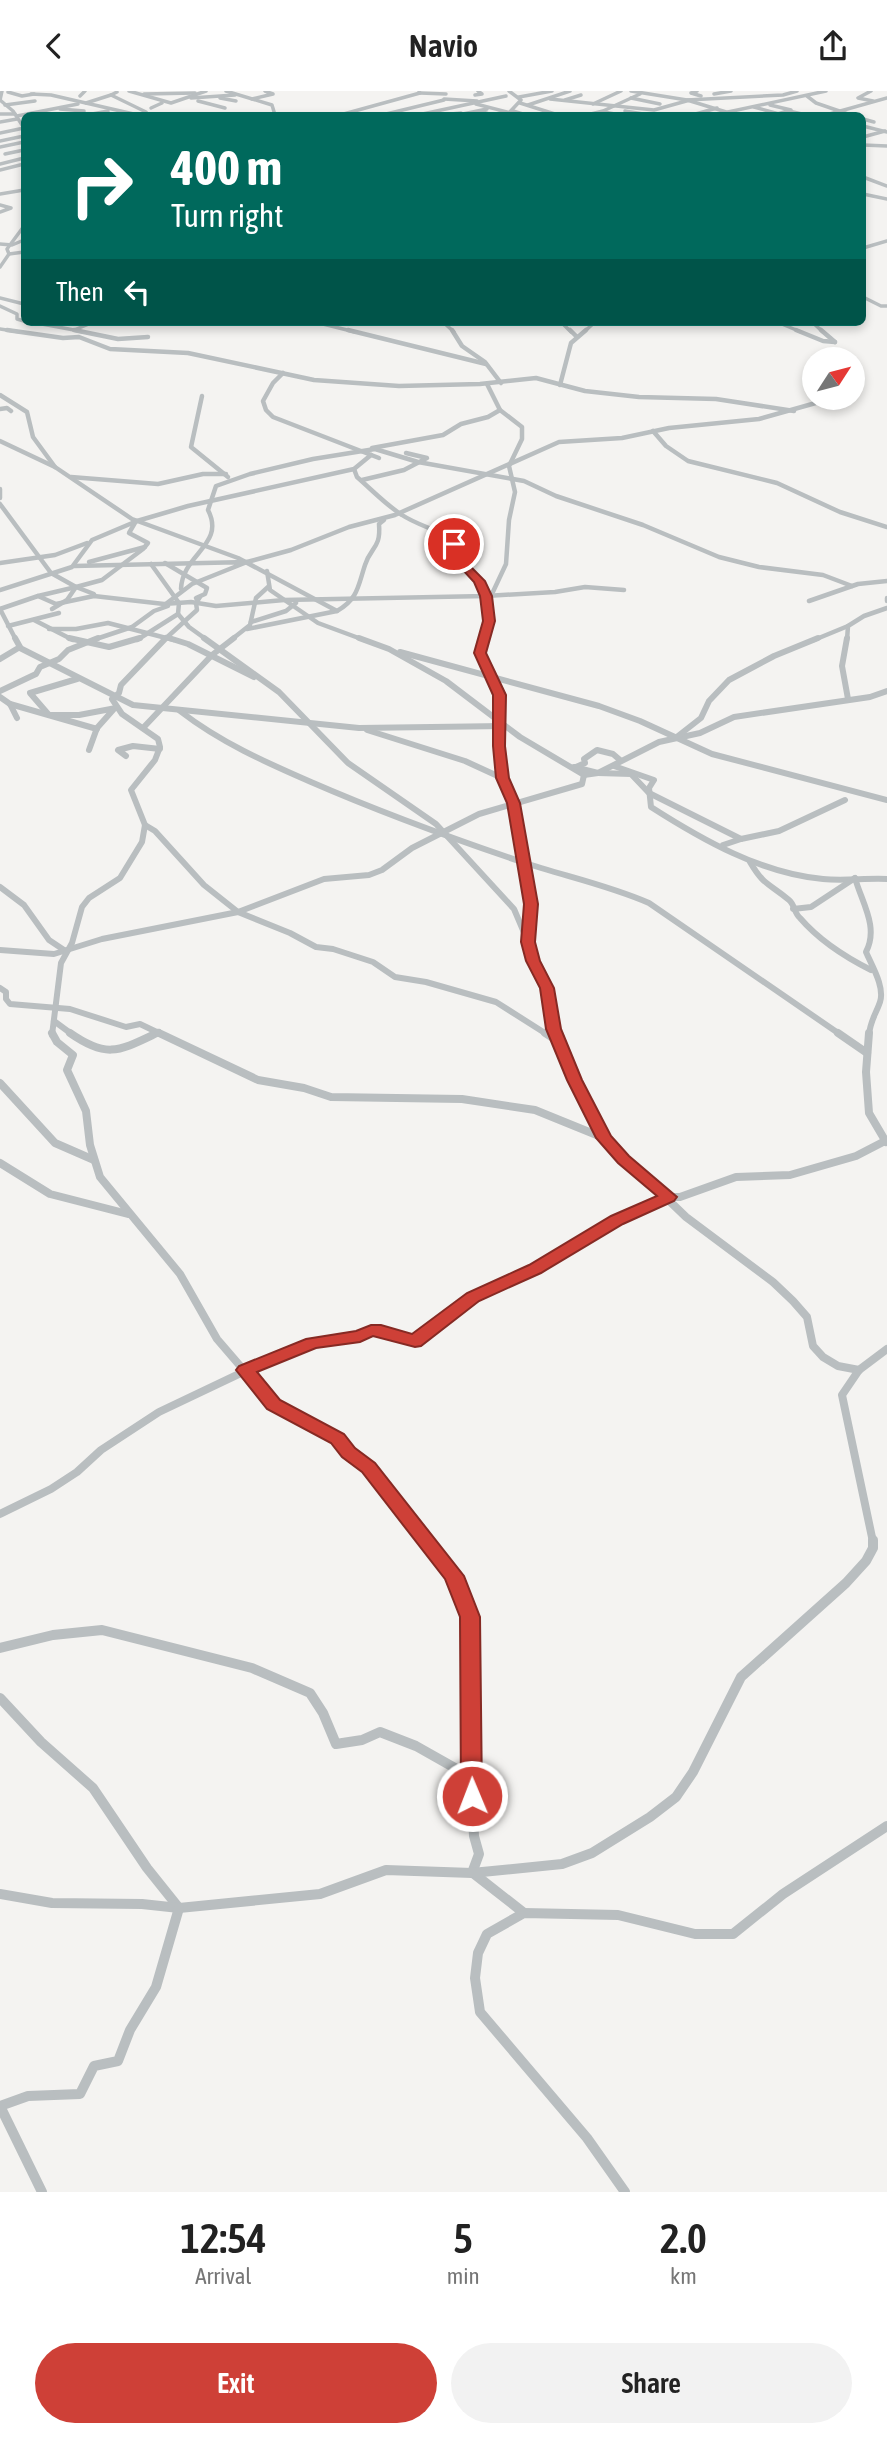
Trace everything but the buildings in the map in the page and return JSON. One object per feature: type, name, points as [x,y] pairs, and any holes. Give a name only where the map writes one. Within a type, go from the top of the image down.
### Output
[{"type":"street","points":[[21,124],[16,116],[3,108],[0,100],[6,92],[22,96],[53,91]]},
{"type":"street","points":[[80,96],[85,91]]},
{"type":"street","points":[[104,91],[206,91]]},
{"type":"street","points":[[226,91],[247,94]]},
{"type":"street","points":[[252,100],[273,93],[265,91]]},
{"type":"street","points":[[352,112],[397,101],[417,91]]},
{"type":"street","points":[[397,101],[390,99],[417,91],[484,100]]},
{"type":"street","points":[[438,91],[447,95]]},
{"type":"street","points":[[509,91],[519,97],[548,91]]},
{"type":"street","points":[[528,104],[570,91]]},
{"type":"street","points":[[593,104],[611,93],[621,91]]},
{"type":"street","points":[[631,91],[688,100],[728,112],[826,91]]},
{"type":"street","points":[[697,91],[691,93],[701,96]]},
{"type":"street","points":[[652,112],[701,96],[731,91]]},
{"type":"street","points":[[781,91],[791,93]]},
{"type":"street","points":[[688,100],[797,91]]},
{"type":"street","points":[[36,112],[99,100],[117,92]]},
{"type":"street","points":[[140,92],[162,103],[151,108]]},
{"type":"street","points":[[599,112],[642,92]]},
{"type":"street","points":[[877,102],[858,98],[870,92],[887,96]]},
{"type":"street","points":[[153,99],[171,103],[196,93]]},
{"type":"street","points":[[187,98],[220,98],[238,93],[272,105],[276,112]]},
{"type":"street","points":[[31,94],[51,95],[121,112]]},
{"type":"street","points":[[478,94],[484,100]]},
{"type":"street","points":[[111,95],[146,112]]},
{"type":"street","points":[[392,112],[430,103],[447,95]]},
{"type":"street","points":[[427,112],[440,106],[447,95]]},
{"type":"street","points":[[561,101],[581,95]]},
{"type":"street","points":[[764,95],[800,105]]},
{"type":"street","points":[[433,110],[451,109],[506,96]]},
{"type":"street","points":[[807,96],[816,103],[838,109],[839,112],[877,102],[887,96]]},
{"type":"street","points":[[519,97],[520,103]]},
{"type":"street","points":[[735,97],[760,105]]},
{"type":"street","points":[[92,98],[99,100]]},
{"type":"street","points":[[187,98],[225,108]]},
{"type":"street","points":[[220,98],[236,101]]},
{"type":"street","points":[[631,98],[660,103]]},
{"type":"street","points":[[650,112],[660,103],[677,98]]},
{"type":"street","points":[[550,99],[616,105],[645,112]]},
{"type":"street","points":[[59,103],[69,100]]},
{"type":"street","points":[[3,108],[36,101]]},
{"type":"street","points":[[430,103],[458,112]]},
{"type":"street","points":[[510,112],[520,103],[550,112]]},
{"type":"street","points":[[766,103],[792,112]]},
{"type":"street","points":[[475,104],[505,112]]},
{"type":"street","points":[[753,107],[772,112]]},
{"type":"street","points":[[3,108],[16,116]]},
{"type":"street","points":[[57,108],[80,112]]},
{"type":"street","points":[[89,112],[102,108]]},
{"type":"street","points":[[470,112],[491,108]]},
{"type":"street","points":[[703,112],[718,108]]},
{"type":"street","points":[[95,112],[112,110]]},
{"type":"street","points":[[360,110],[368,112]]},
{"type":"street","points":[[479,110],[484,112]]},
{"type":"street","points":[[603,111],[607,112]]},
{"type":"street","points":[[625,111],[632,112]]},
{"type":"street","points":[[0,122],[21,115]]},
{"type":"street","points":[[866,120],[874,122]]},
{"type":"street","points":[[866,127],[886,132]]},
{"type":"street","points":[[1,132],[21,129]]},
{"type":"street","points":[[866,136],[886,132]]},
{"type":"street","points":[[0,141],[21,138]]},
{"type":"street","points":[[0,147],[21,143]]},
{"type":"street","points":[[866,145],[887,146]]},
{"type":"street","points":[[5,154],[21,151]]},
{"type":"street","points":[[1,163],[21,159]]},
{"type":"street","points":[[0,170],[21,165]]},
{"type":"street","points":[[866,178],[887,186]]},
{"type":"street","points":[[0,194],[21,190]]},
{"type":"street","points":[[866,194],[887,198]]},
{"type":"street","points":[[0,205],[11,208],[0,212]]},
{"type":"street","points":[[0,266],[21,232]]},
{"type":"street","points":[[0,244],[12,245],[21,241]]},
{"type":"street","points":[[866,247],[887,241]]},
{"type":"street","points":[[0,251],[21,252]]},
{"type":"street","points":[[0,298],[21,303]]},
{"type":"street","points":[[866,298],[887,306]]},
{"type":"street","points":[[0,306],[17,314],[21,312]]},
{"type":"street","points":[[17,314],[17,319],[21,320]]},
{"type":"street","points":[[54,326],[118,339],[148,337]]},
{"type":"street","points":[[74,330],[84,326]]},
{"type":"street","points":[[331,326],[486,364]]},
{"type":"street","points":[[447,326],[462,346],[486,364],[501,383]]},
{"type":"street","points":[[565,326],[577,337]]},
{"type":"street","points":[[560,386],[571,343],[590,326]]},
{"type":"street","points":[[786,326],[822,341],[835,342],[817,326]]},
{"type":"street","points":[[0,330],[62,338],[79,337],[110,349],[188,353],[314,380],[399,386],[487,384],[536,378],[560,386],[628,396],[704,398],[794,411]]},
{"type":"street","points":[[283,373],[273,383],[263,401],[267,411],[300,431],[330,437],[370,452],[419,455],[427,459],[404,470],[362,481]]},
{"type":"street","points":[[487,384],[500,410],[522,427],[523,432],[520,445],[509,466],[514,492],[506,564],[488,598]]},
{"type":"street","points":[[0,395],[27,412],[28,427],[34,443],[49,454],[55,467]]},
{"type":"street","points":[[202,396],[191,447],[231,480]]},
{"type":"street","points":[[0,409],[7,408],[10,411]]},
{"type":"street","points":[[164,604],[181,589],[197,581],[247,562],[291,550],[349,527],[388,517],[559,442],[622,437],[682,426],[759,419],[802,408]]},
{"type":"street","points":[[0,563],[40,559],[75,549],[137,521],[209,501],[354,469],[370,452],[443,435],[461,424],[488,417],[500,410]]},
{"type":"street","points":[[653,431],[666,446],[688,461],[777,483],[840,512],[887,527]]},
{"type":"street","points":[[0,441],[55,467],[137,521],[247,562],[337,611]]},
{"type":"street","points":[[181,589],[187,563],[212,539],[216,524],[208,510],[216,487],[231,480],[313,459],[363,450]]},
{"type":"street","points":[[370,452],[379,459]]},
{"type":"street","points":[[392,452],[418,462],[512,479],[643,525],[719,557],[759,567],[823,575],[852,586]]},
{"type":"street","points":[[354,469],[362,481],[400,512],[453,540],[465,565],[476,575],[488,598],[488,630],[480,648],[499,695],[502,778],[513,803],[531,904],[528,942]]},
{"type":"street","points":[[68,477],[158,484],[202,474],[226,474]]},
{"type":"street","points":[[0,489],[0,498]]},
{"type":"street","points":[[0,504],[26,545],[53,575],[103,597]]},
{"type":"street","points":[[143,728],[212,655],[247,629],[337,611],[351,600],[364,576],[365,565],[380,540],[379,524],[388,517]]},
{"type":"street","points":[[137,521],[129,533],[146,540],[145,547],[142,552],[108,573],[102,580],[38,596],[0,609],[8,619],[8,626],[20,649],[44,664],[133,705],[359,728],[502,725]]},
{"type":"street","points":[[76,566],[89,542]]},
{"type":"street","points":[[0,590],[145,547]]},
{"type":"street","points":[[76,566],[165,563],[214,565],[247,562]]},
{"type":"street","points":[[34,620],[49,629],[96,647],[135,641],[165,620],[197,610],[198,600],[205,594],[207,588],[165,563]]},
{"type":"street","points":[[113,697],[168,637],[180,616],[181,603],[151,564]]},
{"type":"street","points":[[267,571],[268,587],[331,629],[389,649],[599,706],[712,754],[887,800]]},
{"type":"street","points":[[809,601],[852,586],[887,581]]},
{"type":"street","points":[[52,609],[76,587]]},
{"type":"street","points":[[247,629],[258,592],[268,587]]},
{"type":"street","points":[[0,691],[36,674],[44,664],[59,659],[68,650],[83,643],[132,627],[154,611],[198,600],[216,606],[284,600],[488,598],[526,591],[555,592],[585,587],[624,590]]},
{"type":"street","points":[[38,596],[51,603],[84,596],[164,604],[181,603]]},
{"type":"street","points":[[251,622],[286,611],[292,604],[310,600]]},
{"type":"street","points":[[389,649],[446,681],[502,725],[584,775],[598,773],[674,737],[701,718],[709,701],[729,680],[774,656],[886,609]]},
{"type":"street","points":[[8,626],[59,613]]},
{"type":"street","points":[[180,616],[219,649],[279,692],[348,763],[436,824],[514,909],[533,961],[547,988],[550,1017],[560,1043],[604,1138],[686,1217],[773,1282],[793,1301],[807,1317],[814,1346],[823,1357],[838,1366],[859,1370]]},
{"type":"street","points":[[49,629],[76,629],[108,623],[132,627],[168,637],[212,655],[261,680]]},
{"type":"street","points":[[848,626],[841,663],[844,679],[848,684],[848,699]]},
{"type":"street","points":[[1,658],[20,649]]},
{"type":"street","points":[[77,679],[30,693],[49,715],[79,715],[116,708]]},
{"type":"street","points":[[674,737],[699,733],[721,722],[745,715],[887,691]]},
{"type":"street","points":[[0,697],[10,704],[96,729]]},
{"type":"street","points":[[113,697],[116,708],[130,722],[158,739],[160,749],[153,765],[135,780],[131,790],[145,824],[142,842],[127,869],[82,907],[61,963],[52,1035],[57,1045],[70,1050],[73,1055],[67,1070],[86,1111],[94,1160],[100,1177],[180,1274],[217,1339],[273,1404],[337,1438],[348,1452],[369,1468],[454,1576],[470,1617],[471,1777],[474,1836],[478,1854],[477,1865],[472,1873]]},
{"type":"street","points":[[10,704],[17,717]]},
{"type":"street","points":[[89,750],[96,729],[116,708]]},
{"type":"street","points":[[180,711],[219,738],[304,780],[384,813],[523,862],[588,879],[649,903],[867,1053]]},
{"type":"street","points":[[359,728],[465,761],[502,778]]},
{"type":"street","points":[[112,750],[133,746],[160,749]]},
{"type":"street","points":[[126,756],[118,750],[133,746]]},
{"type":"street","points":[[573,767],[584,764],[584,759],[597,750],[613,754],[620,761]]},
{"type":"street","points":[[614,766],[631,775],[649,793],[741,839]]},
{"type":"street","points":[[573,767],[654,780],[649,793],[651,807],[679,825],[765,867],[815,878],[887,879]]},
{"type":"street","points":[[0,950],[54,954],[84,943],[238,912],[324,879],[338,876],[360,877],[382,870],[399,856],[479,814],[582,785],[584,775]]},
{"type":"street","points":[[723,845],[779,831],[845,800]]},
{"type":"street","points":[[145,824],[155,831],[204,885],[238,912],[290,933],[316,947],[333,949],[373,962],[395,977],[422,981],[496,1002],[560,1043]]},
{"type":"street","points":[[749,860],[761,881],[792,902],[793,909],[802,921],[846,958],[874,972]]},
{"type":"street","points":[[793,909],[811,907],[855,878]]},
{"type":"street","points":[[0,1514],[59,1483],[101,1450],[159,1412],[245,1370],[313,1343],[360,1336],[371,1330],[415,1341],[473,1297],[535,1269],[617,1220],[668,1197],[680,1197],[736,1177],[790,1175],[856,1156],[886,1142],[869,1113],[867,1053],[870,1021],[881,1000],[880,986],[866,952],[872,944],[871,921],[855,878]]},
{"type":"street","points":[[0,887],[14,895],[32,912],[53,946],[68,950]]},
{"type":"street","points":[[0,988],[6,992],[6,999],[10,1004],[55,1006],[126,1027],[140,1024],[258,1080],[304,1088],[331,1097],[462,1099],[535,1110],[604,1138]]},
{"type":"street","points":[[54,1021],[95,1051],[104,1053],[119,1050],[159,1032]]},
{"type":"street","points":[[0,1083],[55,1143],[94,1160]]},
{"type":"street","points":[[0,1163],[50,1194],[128,1214]]},
{"type":"street","points":[[0,1894],[52,1903],[142,1904],[178,1908],[320,1894],[386,1870],[472,1873],[562,1864],[592,1853],[676,1797],[693,1772],[741,1677],[837,1591],[866,1561],[873,1548],[873,1535],[842,1395],[859,1370],[887,1349]]},
{"type":"street","points":[[0,1648],[54,1635],[102,1630],[252,1668],[310,1693],[323,1713],[336,1744],[362,1740],[380,1732],[416,1746],[471,1777]]},
{"type":"street","points":[[0,1698],[41,1742],[93,1788],[147,1868],[178,1908]]},
{"type":"street","points":[[625,2192],[587,2138],[480,2012],[475,1978],[478,1953],[487,1934],[524,1913],[618,1916],[695,1934],[721,1937],[733,1934],[783,1894],[887,1826]]},
{"type":"street","points":[[472,1873],[524,1913]]},
{"type":"street","points":[[42,2192],[0,2106],[28,2096],[80,2094],[86,2087],[90,2070],[100,2061],[118,2061],[124,2054],[129,2032],[150,2000],[163,1967],[168,1933],[178,1908]]},
{"type":"route","points":[[454,544],[463,556],[467,568],[480,581],[489,610],[487,635],[480,653],[496,683],[499,695],[502,778],[513,803],[531,904],[528,942],[533,961],[547,988],[553,1029],[604,1138],[612,1149],[651,1185],[668,1197],[598,1230],[535,1269],[473,1297],[415,1341],[371,1330],[360,1336],[313,1343],[245,1370],[273,1404],[337,1438],[348,1452],[369,1468],[454,1576],[470,1617],[472,1796]]}]
